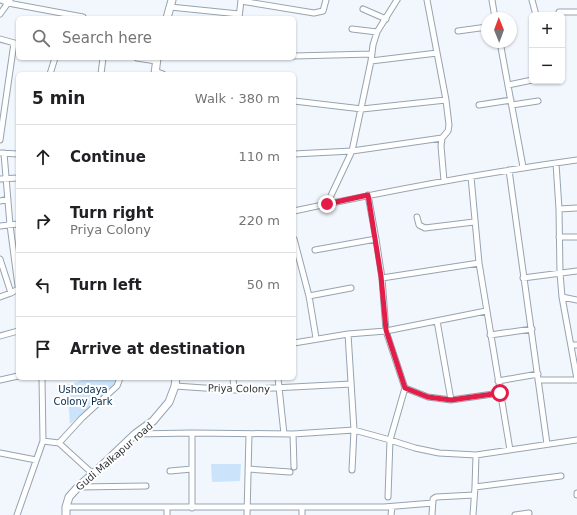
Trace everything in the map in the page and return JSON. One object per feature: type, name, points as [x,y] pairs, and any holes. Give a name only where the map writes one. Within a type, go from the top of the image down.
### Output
[{"type":"street","points":[[1,0],[65,16]]},
{"type":"street","points":[[168,16],[171,4],[239,16],[241,1],[314,13],[323,11],[326,0]]},
{"type":"street","points":[[327,204],[352,151],[362,109],[373,45],[377,32],[397,0]]},
{"type":"street","points":[[427,0],[446,100],[449,125],[448,131],[442,138],[441,146],[444,181]]},
{"type":"street","points":[[492,0],[495,12]]},
{"type":"street","points":[[532,0],[535,12]]},
{"type":"street","points":[[0,14],[9,1]]},
{"type":"street","points":[[363,9],[386,19]]},
{"type":"street","points":[[565,12],[577,12]]},
{"type":"street","points":[[458,31],[481,28]]},
{"type":"street","points":[[352,29],[377,32]]},
{"type":"street","points":[[0,39],[16,44],[0,140]]},
{"type":"street","points":[[501,48],[523,167]]},
{"type":"street","points":[[371,61],[437,53]]},
{"type":"street","points":[[296,56],[372,54]]},
{"type":"street","points":[[51,72],[54,60]]},
{"type":"street","points":[[101,72],[103,60]]},
{"type":"street","points":[[155,72],[156,60]]},
{"type":"street","points":[[508,84],[529,80]]},
{"type":"street","points":[[296,101],[362,109],[446,100]]},
{"type":"street","points":[[479,105],[538,101]]},
{"type":"street","points":[[296,154],[352,151],[442,138]]},
{"type":"street","points":[[16,154],[2,153],[16,272]]},
{"type":"street","points":[[296,211],[444,181],[523,167],[577,160]]},
{"type":"street","points":[[538,380],[577,379],[562,297],[556,163]]},
{"type":"street","points":[[509,170],[547,444]]},
{"type":"street","points":[[471,177],[478,263],[510,450]]},
{"type":"street","points":[[0,179],[16,178]]},
{"type":"street","points":[[368,195],[382,278],[386,330],[405,388],[390,440],[388,498]]},
{"type":"street","points":[[0,201],[8,200]]},
{"type":"street","points":[[559,208],[577,208]]},
{"type":"street","points":[[417,217],[419,225],[425,228],[474,222]]},
{"type":"street","points":[[0,226],[16,224]]},
{"type":"street","points":[[559,237],[577,237]]},
{"type":"street","points":[[315,250],[376,239]]},
{"type":"street","points":[[0,259],[11,294]]},
{"type":"street","points":[[296,260],[309,296],[316,338]]},
{"type":"street","points":[[382,278],[478,263]]},
{"type":"street","points":[[523,278],[577,271]]},
{"type":"street","points":[[309,296],[351,288]]},
{"type":"street","points":[[0,297],[11,294],[16,290]]},
{"type":"street","points":[[562,297],[577,300]]},
{"type":"street","points":[[296,343],[316,338],[386,330],[486,311]]},
{"type":"street","points":[[437,321],[451,400]]},
{"type":"street","points":[[490,335],[532,329]]},
{"type":"street","points":[[0,336],[16,332]]},
{"type":"street","points":[[348,334],[354,430],[352,470]]},
{"type":"street","points":[[571,345],[577,345]]},
{"type":"street","points":[[498,381],[538,374]]},
{"type":"street","points":[[0,380],[16,376]]},
{"type":"street","points":[[17,515],[43,441],[42,380]]},
{"type":"street","points":[[59,444],[82,418],[117,386],[119,380]]},
{"type":"street","name":"Gudi Malkapur road","points":[[66,511],[69,497],[78,487],[135,434],[154,421],[169,402],[176,380]]},
{"type":"street","points":[[233,380],[234,390]]},
{"type":"street","name":"Priya Colony","points":[[278,380],[284,434]]},
{"type":"street","name":"Priya Colony","points":[[175,386],[234,390],[351,384]]},
{"type":"street","points":[[405,388],[428,397],[451,400],[500,393]]},
{"type":"street","points":[[135,434],[293,434],[354,430],[415,448],[440,453],[476,455],[577,440]]},
{"type":"street","points":[[192,433],[192,508]]},
{"type":"street","points":[[247,515],[249,434]]},
{"type":"street","points":[[248,469],[292,470],[293,434]]},
{"type":"street","points":[[43,441],[59,444],[93,474]]},
{"type":"street","points":[[0,453],[36,460]]},
{"type":"street","points":[[473,515],[476,455]]},
{"type":"street","points":[[170,471],[192,469]]},
{"type":"street","points":[[475,487],[561,476]]},
{"type":"street","points":[[78,487],[146,486]]},
{"type":"street","points":[[432,515],[433,503],[436,497],[474,496]]},
{"type":"street","points":[[66,511],[108,508],[167,507],[392,507],[433,503]]},
{"type":"street","points":[[167,507],[167,515]]},
{"type":"street","points":[[302,507],[302,515]]},
{"type":"street","points":[[391,515],[392,507]]},
{"type":"street","points":[[108,508],[108,515]]},
{"type":"street","points":[[202,508],[202,515]]},
{"type":"street","points":[[515,515],[529,513]]},
{"type":"green space","name":"Ushodaya Colony Park","points":[[83,380],[119,380],[117,386],[70,424],[67,385]]},
{"type":"green space","points":[[211,464],[241,464],[240,481],[212,482]]},
{"type":"route","points":[[327,204],[368,195],[381,276],[386,330],[405,388],[428,397],[451,400],[500,393]]}]
